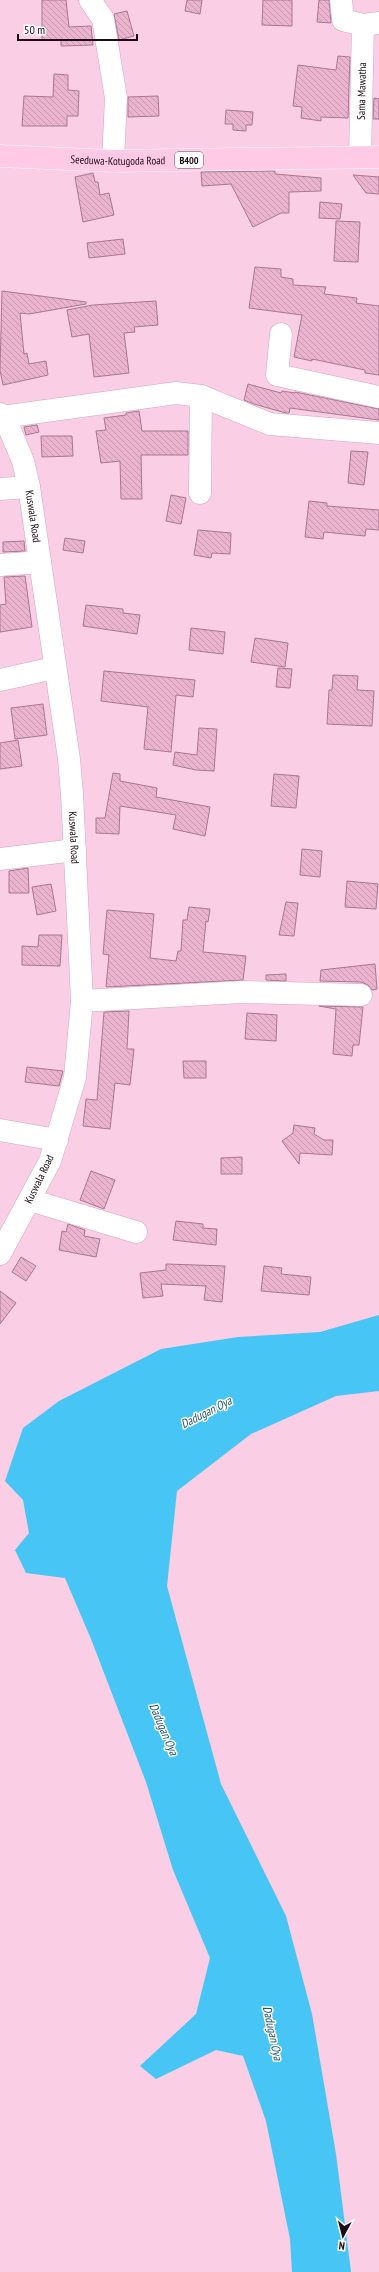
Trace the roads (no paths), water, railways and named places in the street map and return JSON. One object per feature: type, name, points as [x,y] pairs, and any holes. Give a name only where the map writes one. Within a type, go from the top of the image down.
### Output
[{"type":"main road","name":"Seeduwa-Kotugoda Road","points":[[0,156],[113,161],[370,157]]},
{"type":"street","points":[[90,0],[103,19],[116,98],[113,161]]},
{"type":"street","name":"Sama Mawatha","points":[[341,0],[342,20],[371,24],[370,157]]},
{"type":"street","points":[[281,334],[277,375],[379,397]]},
{"type":"street","points":[[1,415],[176,393],[201,396],[270,424],[379,433]]},
{"type":"street","points":[[200,493],[201,396]]},
{"type":"street","name":"Kuswala Road","points":[[0,1254],[50,1161],[75,1077],[82,1001],[69,759],[54,668],[29,486],[22,461],[7,423],[1,415]]},
{"type":"street","points":[[0,489],[29,486]]},
{"type":"street","points":[[0,565],[40,562]]},
{"type":"street","points":[[0,680],[54,668]]},
{"type":"street","points":[[0,859],[75,850]]},
{"type":"street","points":[[82,1001],[241,992],[361,995]]},
{"type":"street","points":[[0,1130],[56,1140]]},
{"type":"street","points":[[30,1200],[136,1232]]},
{"type":"water","name":"Dadugan Oya","points":[[379,1315],[379,1391],[336,1396],[251,1434],[177,1491],[167,1586],[221,1784],[286,1916],[312,2014],[336,2154],[351,2272],[292,2272],[290,2239],[266,2121],[243,2056],[216,2050],[156,2079],[140,2066],[196,2014],[210,1958],[173,1870],[146,1782],[91,1639],[65,1578],[26,1573],[15,1550],[29,1533],[23,1500],[5,1481],[23,1428],[59,1401],[161,1349],[238,1337],[320,1332]]}]
